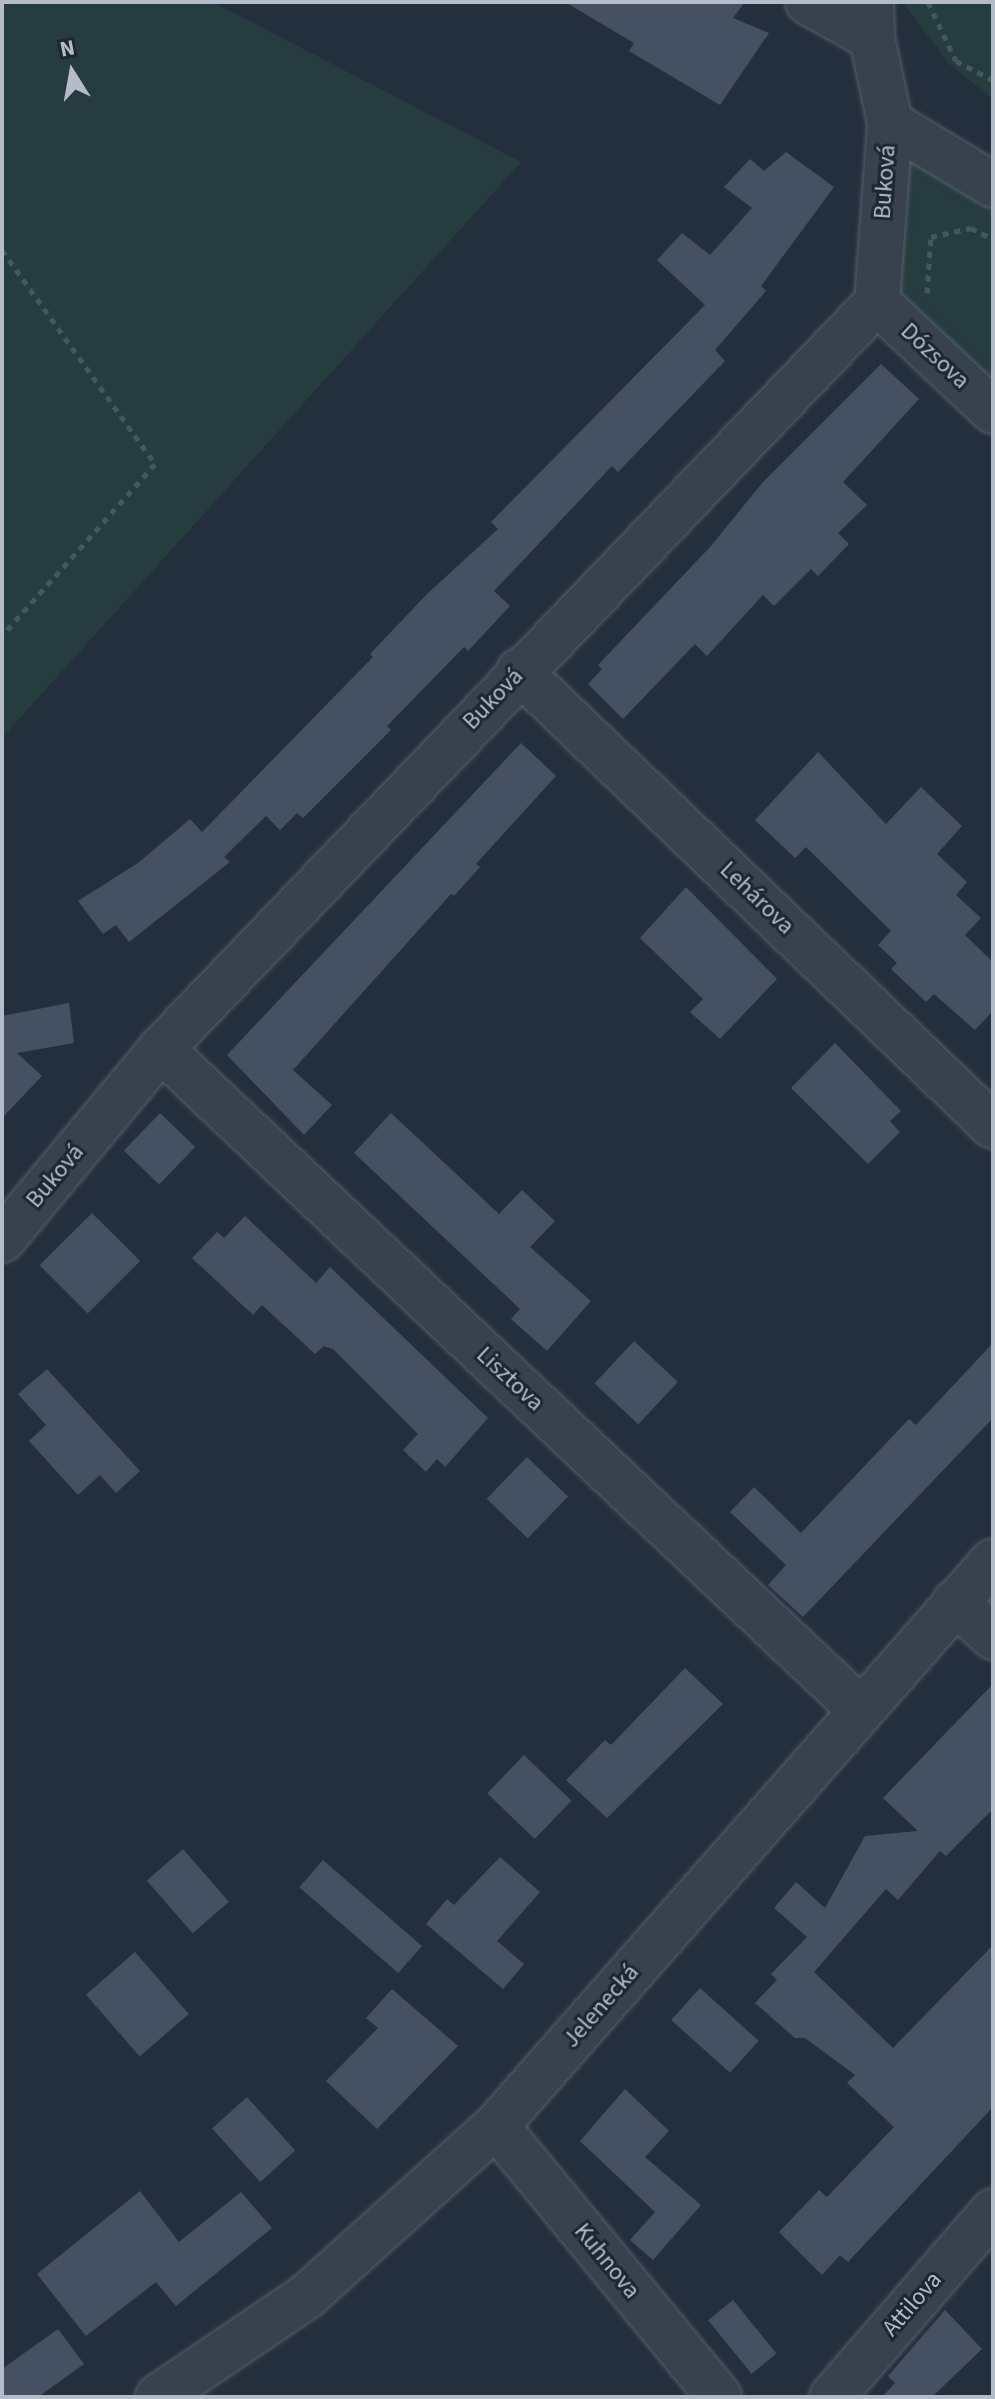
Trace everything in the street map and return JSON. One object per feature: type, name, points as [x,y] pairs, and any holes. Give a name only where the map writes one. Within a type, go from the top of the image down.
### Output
[{"type":"street","points":[[808,2],[872,20],[890,123],[993,185]]},
{"type":"street","name":"Buková","points":[[2,1240],[161,1049],[519,671],[877,302],[890,123]]},
{"type":"street","name":"Dózsova","points":[[877,302],[993,411]]},
{"type":"street","name":"Lehárova","points":[[519,671],[993,1126]]},
{"type":"street","name":"Lisztova","points":[[161,1049],[860,1709]]},
{"type":"street","name":"Jelenecká","points":[[158,2397],[307,2296],[496,2126],[993,1561]]},
{"type":"street","points":[[955,1602],[993,1637]]},
{"type":"street","name":"Kuhnova","points":[[496,2126],[719,2397]]},
{"type":"street","name":"Attilova","points":[[832,2397],[993,2211]]},
{"type":"path","points":[[928,2],[956,61],[993,80]]},
{"type":"path","points":[[2,250],[155,464],[2,636]]},
{"type":"green space","points":[[2,2],[213,2],[521,162],[2,738]]},
{"type":"green space","points":[[902,2],[993,2],[993,99],[949,64]]},
{"type":"green space","points":[[912,157],[993,204],[993,413],[895,323],[896,176]]},
{"type":"building","points":[[565,2],[745,2],[733,18],[769,33],[720,105],[629,51],[634,43]]},
{"type":"building","points":[[786,152],[834,187],[761,286],[766,291],[715,350],[725,361],[618,472],[612,466],[494,591],[510,606],[468,651],[464,647],[387,726],[391,730],[303,818],[297,813],[280,830],[266,816],[224,857],[230,862],[129,942],[116,925],[103,934],[78,901],[138,863],[190,819],[202,832],[373,657],[370,654],[427,594],[498,529],[491,522],[705,305],[657,260],[682,233],[710,255],[752,208],[724,187],[750,159],[764,171]]},
{"type":"building","points":[[881,364],[919,399],[843,482],[867,505],[838,533],[849,544],[818,576],[811,569],[774,606],[763,595],[707,656],[695,644],[623,719],[588,684],[602,669],[598,665],[710,547],[763,482]]},
{"type":"building","points":[[521,743],[556,776],[476,864],[480,867],[454,896],[451,894],[293,1070],[332,1105],[304,1135],[227,1055]]},
{"type":"building","points":[[818,752],[886,824],[921,787],[962,826],[937,854],[967,882],[956,895],[981,918],[965,935],[993,962],[993,1011],[975,1030],[934,994],[926,1002],[891,969],[897,963],[878,945],[891,931],[806,847],[795,858],[755,820]]},
{"type":"building","points":[[686,887],[777,979],[720,1039],[690,1012],[703,999],[640,938]]},
{"type":"building","points":[[69,1003],[74,1043],[17,1053],[42,1076],[2,1118],[2,1016]]},
{"type":"building","points":[[835,1043],[901,1111],[890,1121],[900,1132],[868,1164],[791,1088]]},
{"type":"building","points":[[160,1113],[195,1147],[159,1184],[124,1150]]},
{"type":"building","points":[[391,1113],[499,1214],[522,1190],[555,1221],[530,1247],[591,1301],[547,1351],[511,1319],[520,1309],[354,1153]]},
{"type":"building","points":[[92,1213],[140,1261],[88,1313],[40,1265]]},
{"type":"building","points":[[245,1216],[316,1283],[330,1267],[488,1418],[445,1467],[437,1459],[426,1472],[403,1450],[418,1434],[333,1349],[324,1346],[315,1354],[262,1305],[253,1315],[192,1258],[217,1232],[224,1238]]},
{"type":"building","points":[[634,1341],[678,1382],[638,1424],[594,1383]]},
{"type":"building","points":[[993,1343],[993,1418],[803,1617],[768,1585],[786,1565],[730,1512],[754,1487],[801,1533],[909,1419],[916,1425]]},
{"type":"building","points":[[47,1369],[140,1471],[116,1493],[100,1475],[78,1495],[29,1441],[46,1425],[18,1394]]},
{"type":"building","points":[[527,1457],[568,1497],[528,1538],[487,1499]]},
{"type":"building","points":[[685,1668],[723,1704],[607,1818],[566,1780],[605,1740],[611,1745]]},
{"type":"building","points":[[993,1684],[993,1809],[946,1856],[940,1851],[898,1900],[886,1889],[814,1972],[893,2048],[993,1945],[993,2107],[848,2262],[840,2255],[822,2275],[779,2232],[819,2190],[827,2197],[894,2127],[847,2083],[855,2075],[805,2038],[795,2038],[755,2003],[777,1980],[771,1974],[807,1937],[774,1908],[796,1882],[825,1908],[865,1836],[918,1831],[883,1798]]},
{"type":"building","points":[[524,1755],[571,1801],[535,1839],[487,1793]]},
{"type":"building","points":[[183,1849],[229,1902],[193,1933],[147,1880]]},
{"type":"building","points":[[500,1857],[540,1892],[497,1941],[524,1964],[503,1989],[426,1924],[447,1899],[454,1905]]},
{"type":"building","points":[[323,1860],[422,1946],[398,1973],[299,1887]]},
{"type":"building","points":[[135,1952],[189,2014],[140,2057],[86,1995]]},
{"type":"building","points":[[700,1988],[759,2041],[730,2073],[671,2020]]},
{"type":"building","points":[[392,1989],[458,2046],[377,2129],[326,2081],[378,2028],[366,2018]]},
{"type":"building","points":[[625,2089],[669,2131],[645,2157],[701,2205],[653,2260],[630,2240],[655,2212],[580,2141]]},
{"type":"building","points":[[247,2097],[295,2151],[260,2182],[212,2128]]},
{"type":"building","points":[[140,2191],[179,2242],[241,2192],[272,2228],[176,2306],[156,2282],[86,2336],[37,2274]]},
{"type":"building","points":[[733,2300],[776,2354],[752,2374],[708,2320]]},
{"type":"building","points":[[945,2310],[982,2349],[932,2397],[882,2397],[895,2383],[888,2376]]},
{"type":"building","points":[[58,2329],[84,2364],[38,2397],[2,2397],[2,2369]]}]
